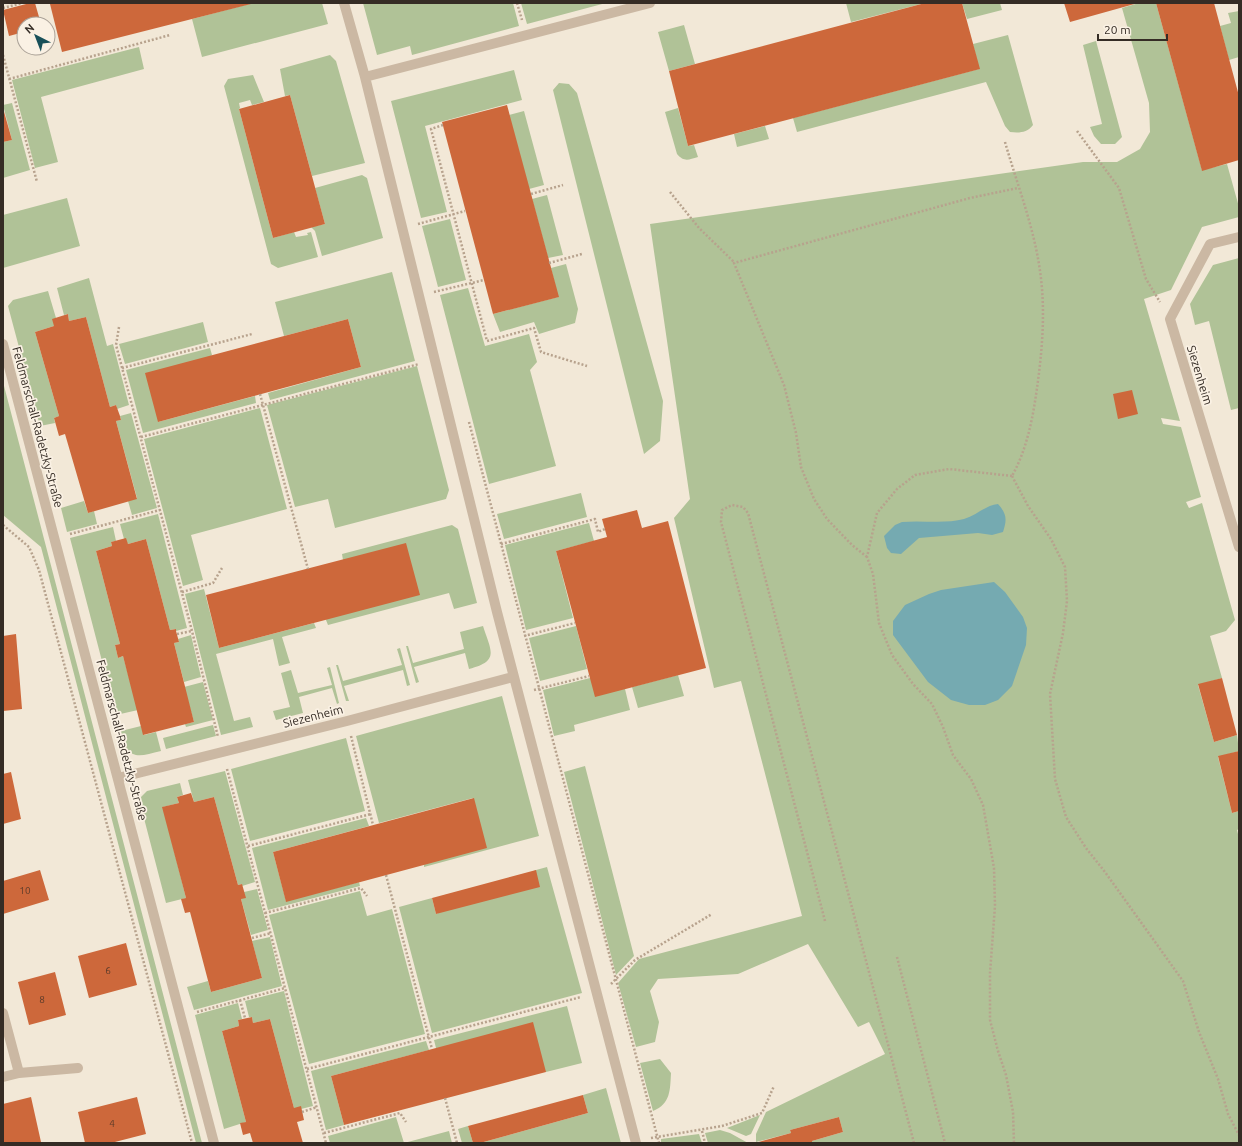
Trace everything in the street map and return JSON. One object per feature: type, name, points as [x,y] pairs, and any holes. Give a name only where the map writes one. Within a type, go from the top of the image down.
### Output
[{"type":"street","points":[[344,3],[365,77],[504,640],[636,1143]]},
{"type":"street","points":[[365,77],[650,3]]},
{"type":"street","points":[[1170,319],[1210,244],[1239,237]]},
{"type":"street","name":"Siezenheim","points":[[1170,319],[1239,547]]},
{"type":"street","name":"Feldmarschall-Radetzky-Straße","points":[[3,344],[214,1143]]},
{"type":"street","name":"Siezenheim","points":[[118,778],[347,721],[514,677]]},
{"type":"street","points":[[3,1013],[19,1073]]},
{"type":"street","points":[[3,1077],[19,1073],[78,1068]]},
{"type":"path","points":[[3,8],[22,3]]},
{"type":"path","points":[[9,79],[170,36]]},
{"type":"path","points":[[3,55],[37,182]]},
{"type":"path","points":[[443,125],[431,129],[487,341],[534,328],[541,352],[587,366]]},
{"type":"path","points":[[1076,131],[1119,188],[1146,279],[1170,319]]},
{"type":"path","points":[[1005,142],[1033,236],[1040,271],[1044,311],[1041,365],[1032,417],[1020,461],[1012,476]]},
{"type":"path","points":[[531,194],[563,185]]},
{"type":"path","points":[[734,262],[970,198],[1018,188]]},
{"type":"path","points":[[670,192],[699,228],[734,262],[784,385],[796,433],[801,467],[814,499],[827,519],[852,545],[867,557],[873,574],[879,623],[892,655],[913,684],[932,704],[943,727],[953,756],[971,779],[983,805],[993,861],[996,906],[990,973],[990,1020],[1013,1112],[1014,1143]]},
{"type":"path","points":[[402,228],[465,211]]},
{"type":"path","points":[[416,216],[420,232]]},
{"type":"path","points":[[549,263],[582,254]]},
{"type":"path","points":[[419,296],[484,280]]},
{"type":"path","points":[[434,284],[438,299]]},
{"type":"path","points":[[122,368],[252,334]]},
{"type":"path","points":[[141,437],[435,359]]},
{"type":"path","points":[[260,394],[308,569]]},
{"type":"path","points":[[468,415],[659,1143]]},
{"type":"path","points":[[867,557],[877,513],[897,489],[915,475],[949,469],[1012,476]]},
{"type":"path","points":[[1012,476],[1028,506],[1051,539],[1065,567],[1067,601],[1050,694],[1054,779],[1066,818],[1086,848],[1105,872],[1183,981],[1199,1032],[1218,1079],[1228,1114],[1239,1135]]},
{"type":"path","points":[[825,921],[721,522],[722,510],[732,505],[743,507],[748,513],[914,1143]]},
{"type":"path","points":[[55,538],[160,510]]},
{"type":"path","points":[[501,544],[595,519],[598,532],[605,529]]},
{"type":"path","points":[[3,525],[29,547],[39,570],[192,1143]]},
{"type":"path","points":[[182,592],[213,583],[222,568]]},
{"type":"path","points":[[504,640],[575,623]]},
{"type":"path","points":[[177,634],[192,631]]},
{"type":"path","points":[[518,694],[589,676]]},
{"type":"path","points":[[347,721],[373,825]]},
{"type":"path","points":[[248,846],[370,814]]},
{"type":"path","points":[[386,875],[432,1049]]},
{"type":"path","points":[[266,913],[361,888],[367,896]]},
{"type":"path","points":[[307,1069],[596,993],[616,981],[635,960],[712,914]]},
{"type":"path","points":[[252,938],[271,933]]},
{"type":"path","points":[[897,957],[945,1143]]},
{"type":"path","points":[[181,1016],[285,988]]},
{"type":"path","points":[[240,1000],[245,1018]]},
{"type":"path","points":[[636,1143],[657,1137],[702,1131],[762,1113],[774,1086]]},
{"type":"path","points":[[445,1098],[457,1143]]},
{"type":"path","points":[[302,1112],[317,1107]]},
{"type":"path","points":[[324,1133],[400,1113],[406,1122]]},
{"type":"path","points":[[702,1131],[705,1143]]},
{"type":"green space","points":[[253,3],[322,3],[328,24],[202,57],[192,19]]},
{"type":"green space","points":[[363,3],[513,3],[519,26],[412,55],[410,46],[377,55]]},
{"type":"green space","points":[[521,3],[606,3],[527,24]]},
{"type":"green space","points":[[846,3],[925,3],[851,22]]},
{"type":"green space","points":[[962,3],[1000,3],[1002,10],[967,19]]},
{"type":"green space","points":[[1139,3],[1156,3],[1202,170],[1227,164],[1239,207],[1239,217],[1202,227],[1171,290],[1144,299],[1180,421],[1161,418],[1163,424],[1181,427],[1201,497],[1186,502],[1189,508],[1202,503],[1235,620],[1226,631],[1210,636],[1222,678],[1198,685],[1214,742],[1237,735],[1239,751],[1218,757],[1232,813],[1239,811],[1239,829],[1237,830],[1239,838],[1239,1143],[812,1143],[812,1141],[843,1132],[839,1117],[790,1130],[791,1133],[756,1142],[756,1134],[766,1112],[885,1054],[869,1022],[858,1027],[808,944],[738,974],[658,979],[650,991],[659,1022],[655,1042],[636,1047],[618,983],[639,959],[802,916],[741,681],[714,688],[674,518],[690,499],[650,224],[1083,162],[1117,162],[1140,149],[1150,132],[1149,103],[1122,8]]},
{"type":"green space","points":[[1239,11],[1239,57],[1229,60],[1220,26],[1231,23],[1228,13]]},
{"type":"green space","points":[[684,25],[695,64],[669,71],[658,32]]},
{"type":"green space","points":[[1008,35],[1033,125],[1025,131],[1010,132],[1005,126],[986,82],[797,132],[793,118],[979,69],[973,44]]},
{"type":"green space","points":[[1096,41],[1122,137],[1115,144],[1101,144],[1094,136],[1090,127],[1102,124],[1083,45]]},
{"type":"green space","points":[[139,47],[144,69],[41,97],[58,162],[35,168],[12,80]]},
{"type":"green space","points":[[330,55],[336,61],[365,163],[312,176],[290,95],[285,96],[280,69]]},
{"type":"green space","points":[[514,70],[522,100],[425,126],[447,212],[421,218],[391,101]]},
{"type":"green space","points":[[253,75],[264,102],[252,105],[250,100],[239,103],[239,109],[273,238],[294,232],[296,237],[308,235],[307,233],[311,232],[318,257],[278,268],[271,264],[224,86],[228,79]]},
{"type":"green space","points":[[559,83],[569,84],[577,93],[663,401],[660,441],[644,454],[553,90]]},
{"type":"green space","points":[[12,103],[30,170],[3,178],[3,142],[12,140],[3,105]]},
{"type":"green space","points":[[678,108],[688,146],[694,145],[698,157],[686,160],[677,154],[665,112]]},
{"type":"green space","points":[[524,111],[544,185],[529,189],[509,115]]},
{"type":"green space","points":[[765,126],[769,139],[737,147],[734,134]]},
{"type":"green space","points":[[362,175],[367,178],[383,238],[322,256],[315,231],[311,227],[325,224],[315,188]]},
{"type":"green space","points":[[547,195],[563,255],[548,258],[532,199]]},
{"type":"green space","points":[[67,198],[80,246],[3,268],[3,215]]},
{"type":"green space","points":[[450,219],[466,280],[438,287],[422,226]]},
{"type":"green space","points":[[1239,258],[1239,408],[1231,410],[1209,321],[1195,325],[1190,304],[1213,265]]},
{"type":"green space","points":[[566,264],[578,309],[575,323],[539,334],[534,322],[500,332],[493,314],[558,297],[551,268]]},
{"type":"green space","points":[[392,272],[415,361],[270,400],[268,393],[361,367],[348,319],[284,336],[275,302]]},
{"type":"green space","points":[[89,278],[107,346],[113,344],[129,405],[117,409],[116,405],[110,407],[86,317],[69,321],[68,314],[64,315],[57,288]]},
{"type":"green space","points":[[468,288],[485,346],[529,334],[537,362],[530,370],[556,466],[489,484],[440,295]]},
{"type":"green space","points":[[48,291],[56,318],[54,326],[35,332],[59,416],[54,418],[55,423],[40,426],[8,306],[13,300]]},
{"type":"green space","points":[[203,322],[208,342],[125,364],[119,344]]},
{"type":"green space","points":[[210,348],[212,355],[158,422],[255,396],[256,403],[143,433],[126,370]]},
{"type":"green space","points":[[417,366],[449,490],[446,499],[335,528],[328,499],[295,507],[267,405]]},
{"type":"green space","points":[[3,382],[202,1143],[196,1143],[41,547],[3,515]]},
{"type":"green space","points":[[260,408],[287,509],[191,535],[203,580],[183,586],[144,439]]},
{"type":"green space","points":[[131,413],[157,508],[132,515],[128,501],[137,498],[116,421],[121,420],[120,416]]},
{"type":"green space","points":[[581,493],[587,517],[504,539],[497,514]]},
{"type":"green space","points":[[84,501],[88,513],[94,511],[97,524],[67,532],[61,508]]},
{"type":"green space","points":[[158,514],[187,628],[176,631],[175,629],[170,630],[146,539],[128,544],[124,539],[120,524]]},
{"type":"green space","points":[[589,523],[594,541],[556,551],[573,618],[526,630],[505,545]]},
{"type":"green space","points":[[452,525],[458,529],[477,603],[454,609],[449,593],[328,625],[326,620],[343,560],[342,554]]},
{"type":"green space","points":[[113,527],[116,541],[111,542],[112,546],[96,551],[120,644],[115,645],[118,658],[123,656],[138,710],[116,715],[70,538]]},
{"type":"green space","points":[[204,589],[219,648],[314,623],[316,628],[282,637],[290,663],[279,666],[273,639],[216,654],[234,721],[250,717],[253,727],[221,735],[185,594]]},
{"type":"green space","points":[[483,626],[489,642],[491,654],[485,662],[479,666],[469,669],[465,653],[414,667],[419,682],[416,683],[406,646],[408,646],[413,663],[464,649],[460,632]]},
{"type":"green space","points":[[576,626],[587,669],[540,681],[529,638]]},
{"type":"green space","points":[[191,635],[201,677],[184,682],[174,643],[179,642],[178,639]]},
{"type":"green space","points":[[400,648],[410,685],[407,686],[403,670],[344,686],[349,701],[346,701],[336,665],[338,665],[343,681],[402,665],[397,649]]},
{"type":"green space","points":[[330,667],[339,703],[337,704],[332,688],[299,697],[303,713],[276,720],[273,711],[290,707],[281,673],[291,670],[298,693],[332,685],[327,668]]},
{"type":"green space","points":[[678,675],[684,696],[638,708],[632,687]]},
{"type":"green space","points":[[590,678],[625,689],[630,710],[574,725],[575,731],[554,736],[543,690]]},
{"type":"green space","points":[[203,682],[213,720],[186,727],[185,724],[194,722],[184,687]]},
{"type":"green space","points":[[502,696],[539,836],[424,867],[473,798],[379,823],[356,736]]},
{"type":"green space","points":[[213,725],[216,736],[166,749],[163,738]]},
{"type":"green space","points":[[141,726],[144,735],[156,732],[161,751],[139,755],[130,752],[126,748],[121,731]]},
{"type":"green space","points":[[346,738],[365,811],[250,841],[231,769]]},
{"type":"green space","points":[[585,766],[634,956],[616,975],[564,772]]},
{"type":"green space","points":[[225,771],[255,882],[242,886],[242,884],[238,885],[214,797],[194,802],[188,780]]},
{"type":"green space","points":[[180,783],[183,795],[177,797],[179,803],[163,807],[186,898],[166,903],[139,799],[147,791]]},
{"type":"green space","points":[[366,818],[369,826],[273,852],[286,901],[359,882],[360,886],[268,910],[252,848]]},
{"type":"green space","points":[[547,867],[582,993],[432,1033],[399,907],[432,898],[436,914],[536,870]]},
{"type":"green space","points":[[257,889],[268,930],[251,935],[241,899],[244,892]]},
{"type":"green space","points":[[360,891],[367,916],[392,909],[425,1034],[309,1064],[269,915]]},
{"type":"green space","points":[[270,937],[282,986],[194,1010],[187,987],[208,981],[211,992],[262,978],[252,941]]},
{"type":"green space","points":[[284,991],[313,1106],[301,1109],[294,1108],[270,1019],[253,1023],[252,1017],[249,1017],[245,1001]]},
{"type":"green space","points":[[238,1003],[242,1019],[238,1020],[239,1026],[222,1031],[246,1122],[224,1129],[195,1015]]},
{"type":"green space","points":[[567,1006],[582,1063],[546,1072],[436,1048],[434,1040]]},
{"type":"green space","points":[[426,1041],[429,1050],[331,1076],[344,1125],[326,1130],[311,1071]]},
{"type":"green space","points":[[660,1059],[671,1073],[670,1090],[663,1104],[653,1111],[640,1063]]},
{"type":"green space","points":[[606,1088],[621,1143],[480,1143],[588,1113],[583,1095]]},
{"type":"green space","points":[[760,1115],[751,1134],[746,1136],[727,1128]]},
{"type":"green space","points":[[396,1117],[404,1143],[330,1143],[328,1136]]},
{"type":"green space","points":[[468,1126],[473,1143],[462,1143],[458,1129]]},
{"type":"green space","points":[[720,1130],[730,1133],[748,1143],[708,1143],[705,1133]]},
{"type":"green space","points":[[449,1131],[452,1143],[404,1143]]},
{"type":"green space","points":[[699,1134],[702,1143],[661,1143],[661,1139]]},
{"type":"water","points":[[998,504],[1005,514],[1003,532],[992,535],[978,533],[919,538],[901,554],[891,553],[887,548],[884,536],[895,525],[902,522],[941,522],[964,519],[989,506]]},
{"type":"water","points":[[994,582],[1005,592],[1023,617],[1027,628],[1026,645],[1012,686],[998,700],[985,705],[969,705],[951,700],[928,682],[893,635],[893,621],[905,605],[929,594],[941,590]]},
{"type":"building","points":[[35,3],[39,16],[16,16],[16,34],[9,36],[3,10]]},
{"type":"building","points":[[251,3],[62,52],[56,28],[56,16],[53,16],[50,4]]},
{"type":"building","points":[[925,3],[962,3],[980,69],[688,146],[669,71]]},
{"type":"building","points":[[1064,3],[1138,3],[1070,22]]},
{"type":"building","points":[[1156,3],[1214,3],[1239,96],[1239,160],[1202,171]]},
{"type":"building","points":[[290,95],[325,224],[273,238],[239,109]]},
{"type":"building","points":[[507,105],[559,297],[493,314],[442,122]]},
{"type":"building","points":[[3,108],[12,140],[3,142]]},
{"type":"building","points":[[68,314],[69,321],[86,317],[110,407],[116,405],[120,416],[121,420],[116,421],[137,499],[88,513],[65,434],[59,436],[54,418],[59,416],[35,332],[54,326],[52,319]]},
{"type":"building","points":[[348,319],[361,367],[158,422],[145,373]]},
{"type":"building","points":[[1132,390],[1138,414],[1118,419],[1113,394]]},
{"type":"building","points":[[637,510],[642,528],[668,521],[706,668],[595,697],[556,551],[607,537],[602,519]]},
{"type":"building","points":[[126,538],[128,544],[146,539],[170,630],[176,629],[179,642],[174,643],[194,722],[143,735],[123,656],[118,658],[115,645],[120,644],[96,551],[112,546],[111,542]]},
{"type":"building","points":[[406,543],[420,595],[219,648],[206,595]]},
{"type":"building","points":[[16,634],[22,709],[3,711],[3,636]]},
{"type":"building","points":[[1222,678],[1237,735],[1214,742],[1198,684]]},
{"type":"building","points":[[1239,751],[1239,811],[1232,813],[1218,756]]},
{"type":"building","points":[[11,772],[21,819],[3,824],[3,774]]},
{"type":"building","points":[[191,793],[194,802],[214,797],[238,885],[242,884],[246,898],[241,899],[262,978],[211,992],[190,912],[185,913],[181,899],[186,898],[162,807],[179,803],[177,797]]},
{"type":"building","points":[[474,798],[487,848],[286,902],[273,852]]},
{"type":"building","points":[[40,870],[49,900],[3,914],[3,881]]},
{"type":"building","points":[[536,870],[540,887],[436,914],[432,898]]},
{"type":"building","points":[[126,943],[137,985],[89,998],[78,956]]},
{"type":"building","points":[[55,972],[66,1015],[29,1025],[18,982]]},
{"type":"building","points":[[252,1017],[253,1023],[270,1019],[294,1108],[301,1106],[304,1120],[297,1122],[303,1143],[253,1143],[250,1133],[243,1135],[240,1123],[246,1122],[222,1031],[239,1026],[238,1020]]},
{"type":"building","points":[[533,1022],[546,1072],[344,1125],[331,1076]]},
{"type":"building","points":[[583,1095],[588,1113],[480,1143],[473,1143],[468,1126]]},
{"type":"building","points":[[31,1097],[41,1142],[3,1143],[3,1104]]},
{"type":"building","points":[[137,1097],[146,1134],[111,1143],[85,1143],[78,1112]]},
{"type":"building","points":[[839,1117],[843,1132],[812,1141],[812,1143],[755,1143],[791,1133],[790,1130]]}]
